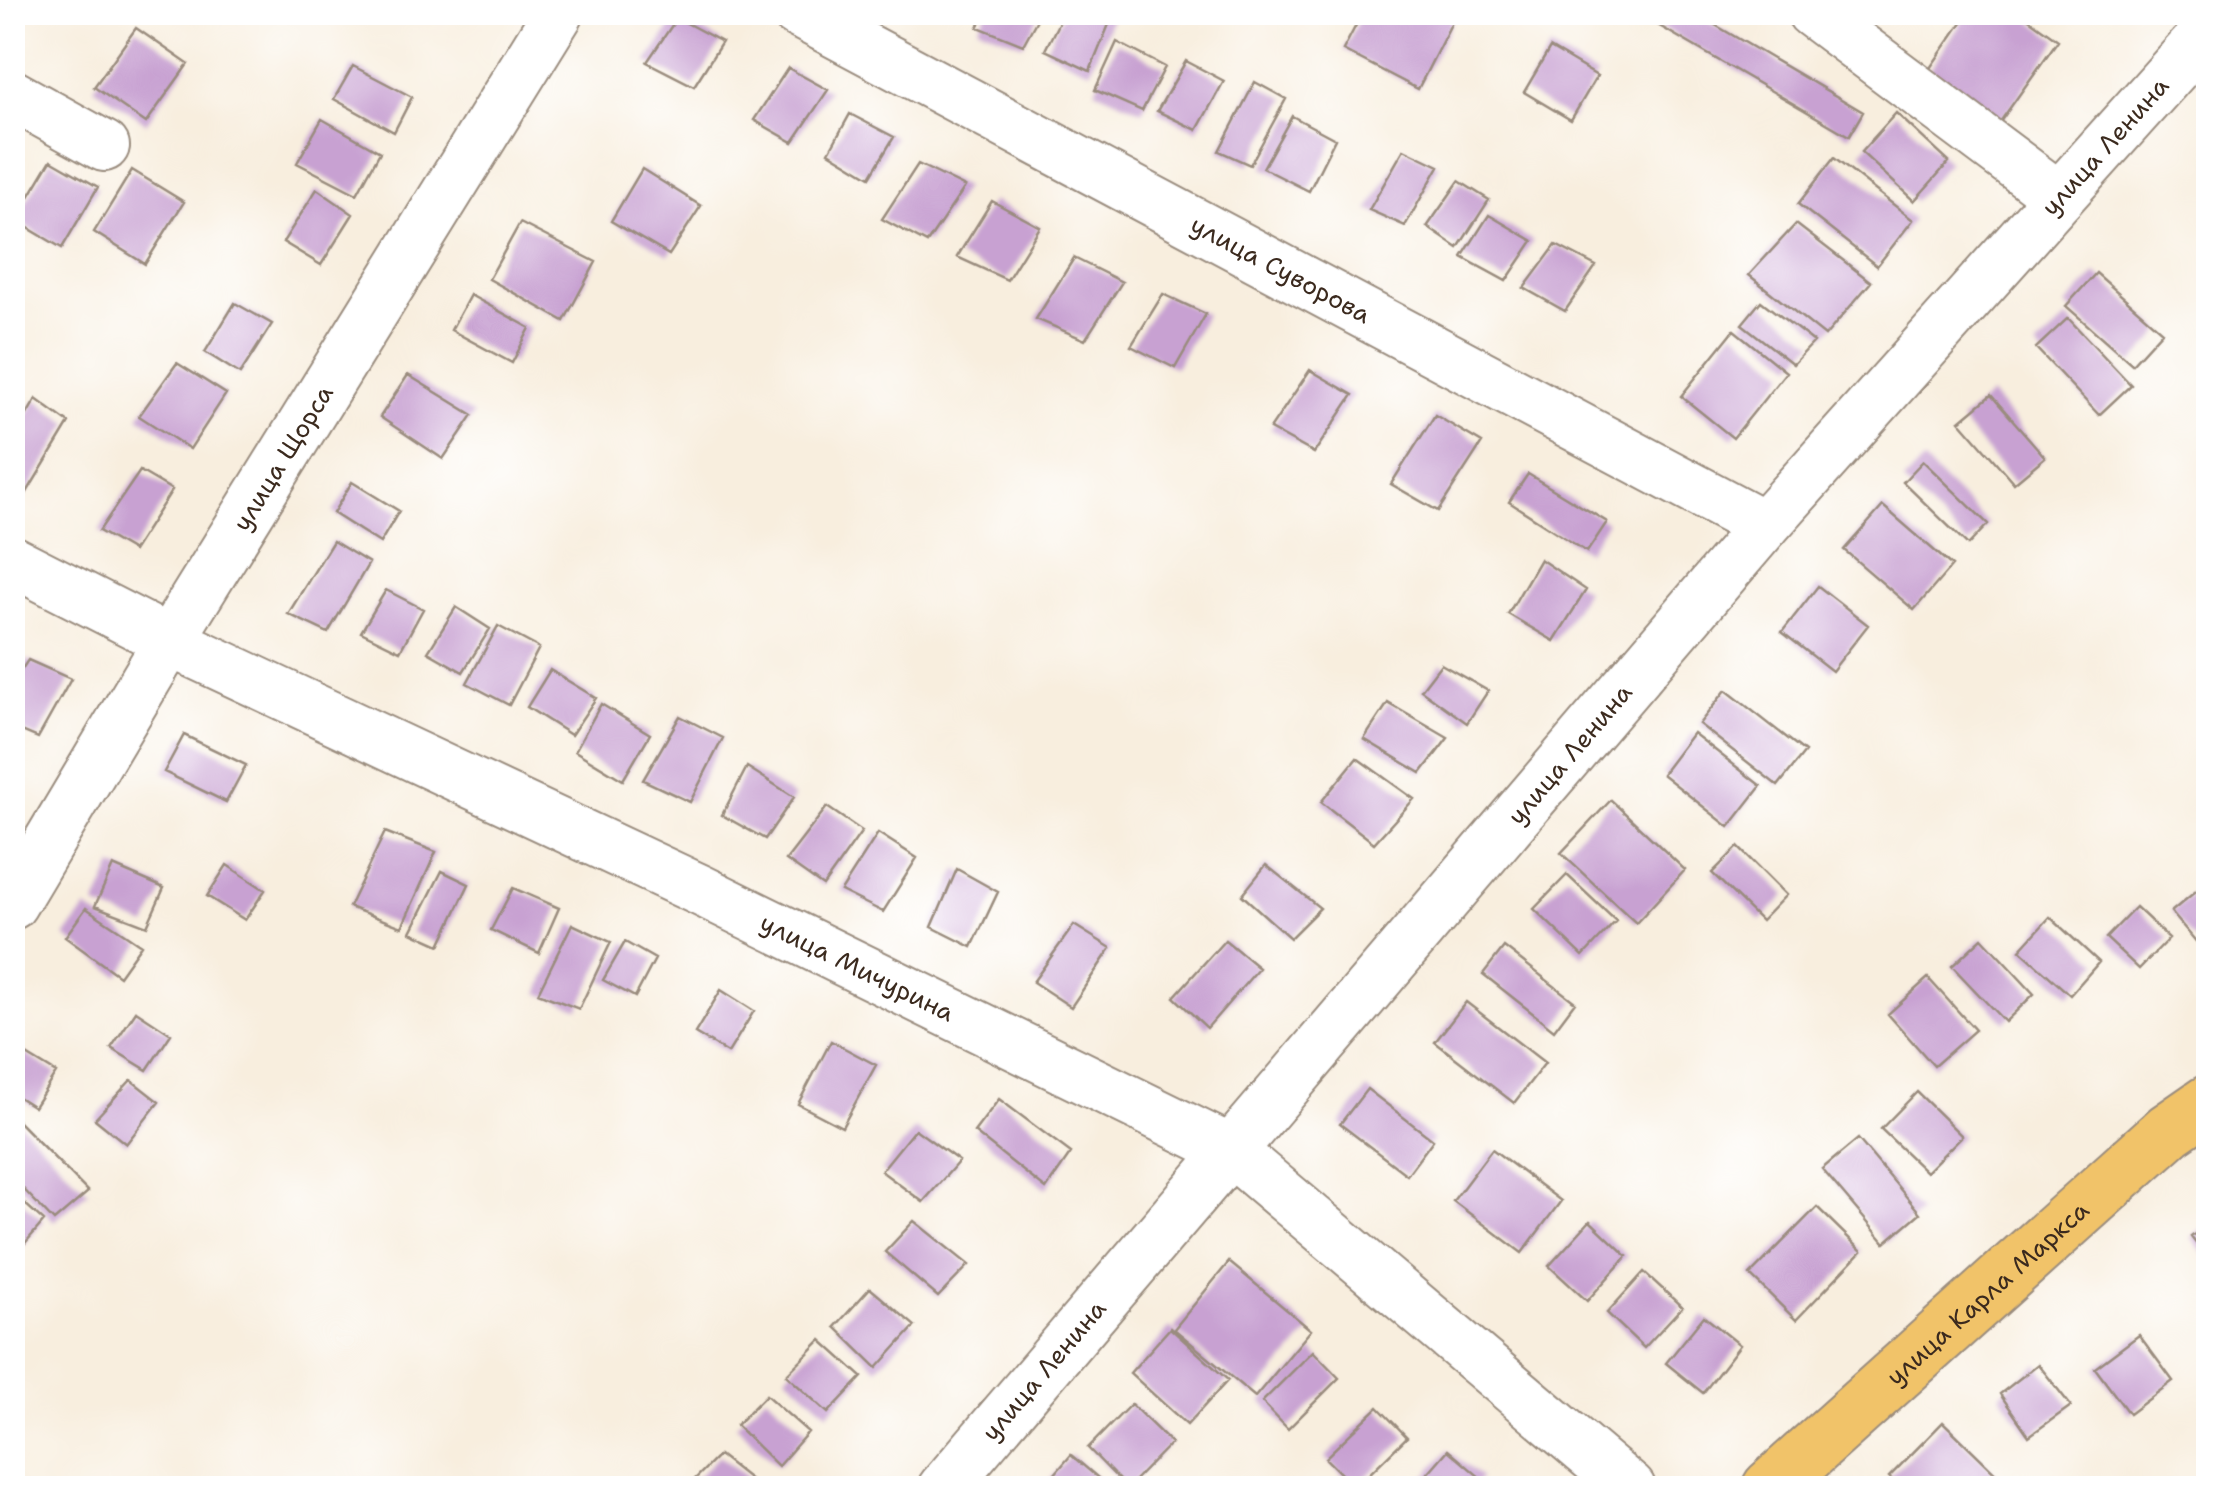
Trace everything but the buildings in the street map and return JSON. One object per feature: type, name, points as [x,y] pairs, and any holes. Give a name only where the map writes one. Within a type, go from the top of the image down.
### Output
[{"type":"main road","name":"улица Карла Маркса","points":[[1770,1488],[2169,1130],[2208,1103]]},
{"type":"street","name":"улица Щорса","points":[[12,904],[168,641],[559,12]]},
{"type":"street","name":"улица Суворова","points":[[797,12],[1764,526]]},
{"type":"street","points":[[1812,12],[2060,197]]},
{"type":"street","name":"улица Ленина","points":[[943,1488],[1764,526],[2208,31]]},
{"type":"street","points":[[12,95],[104,146]]},
{"type":"street","name":"улица Мичурина","points":[[12,560],[168,641],[718,898],[1230,1150],[1630,1488]]}]
